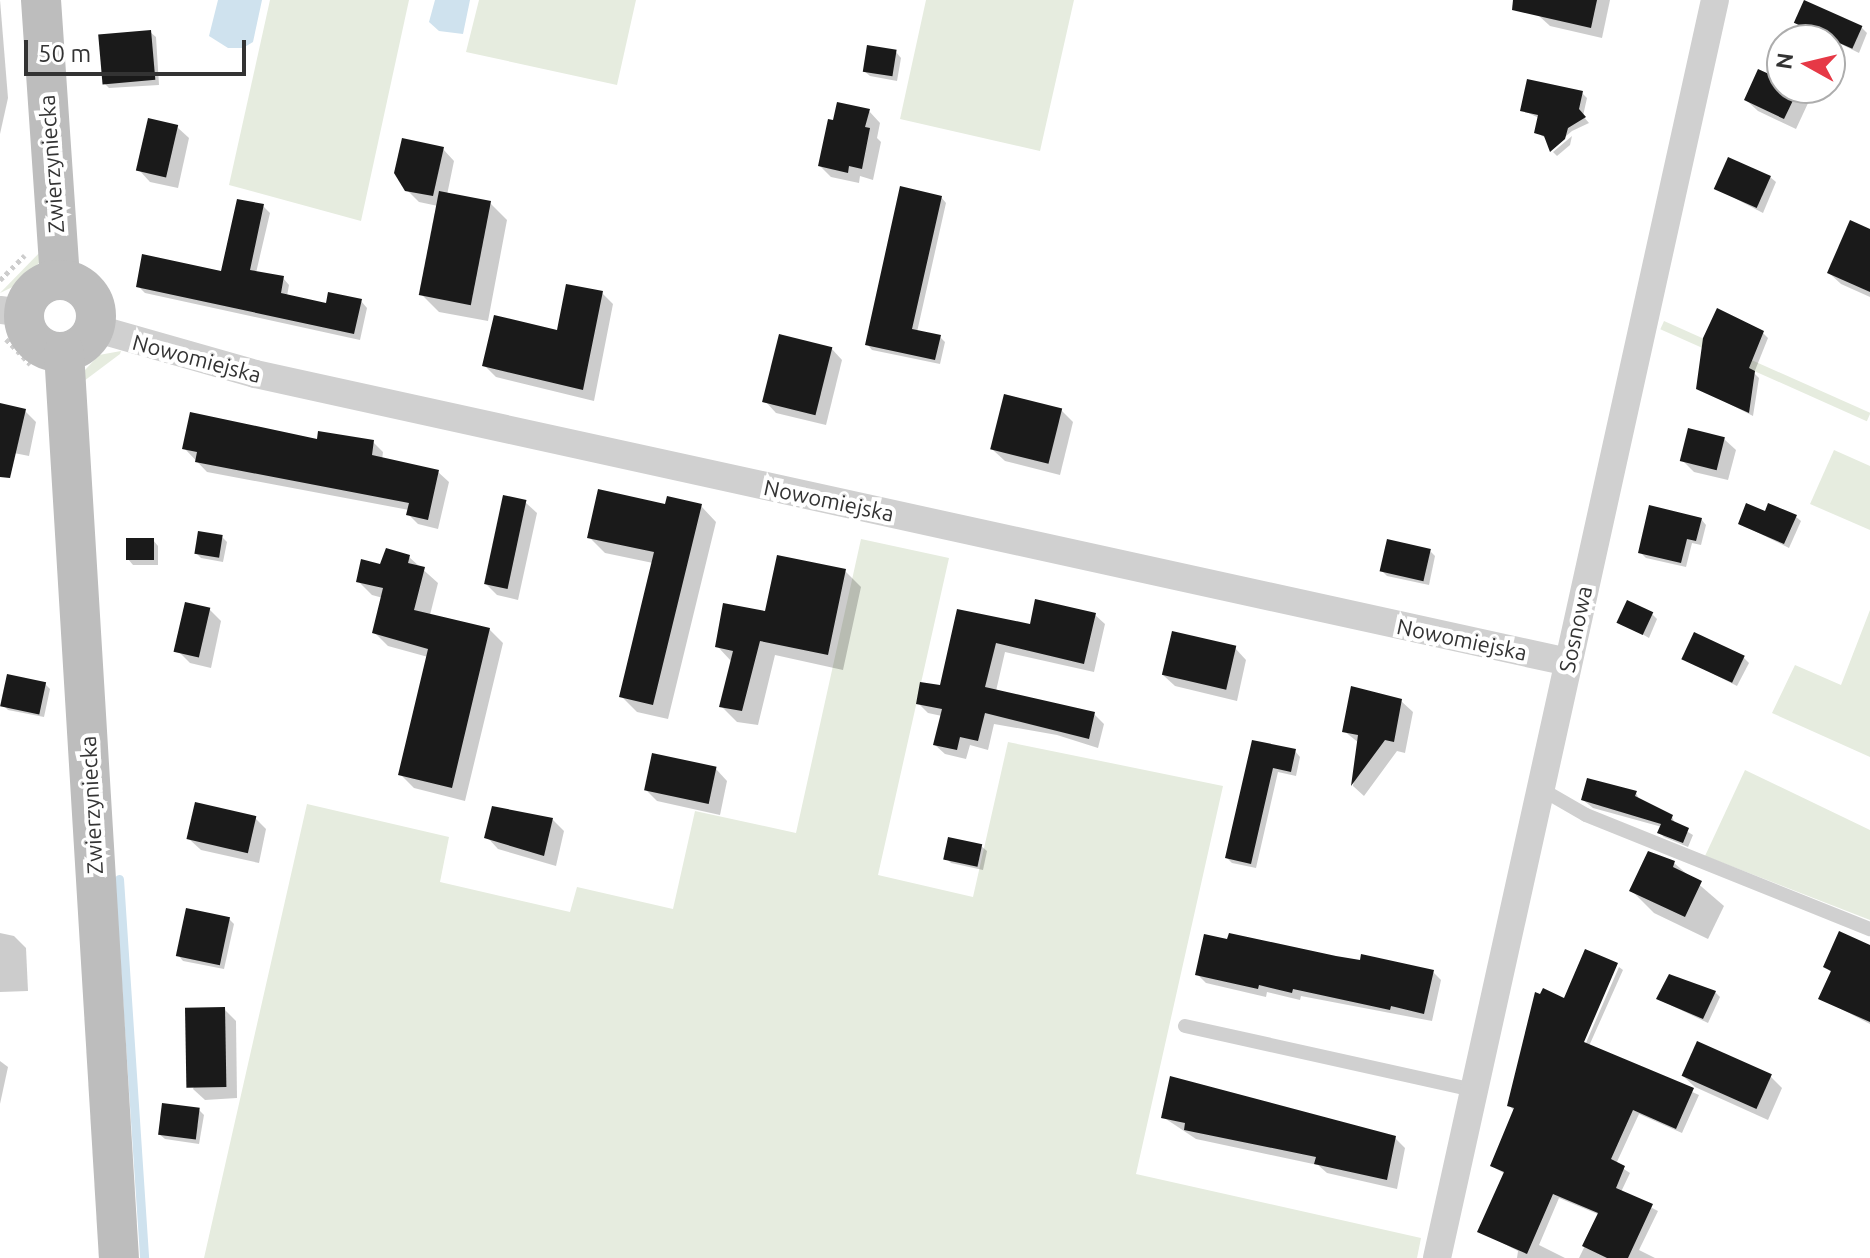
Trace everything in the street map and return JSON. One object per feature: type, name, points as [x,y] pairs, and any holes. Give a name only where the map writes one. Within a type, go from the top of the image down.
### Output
[{"type":"street","name":"Zwierzyniecka","points":[[41,0],[60,279]]},
{"type":"street","name":"Sosnowa","points":[[1437,1258],[1715,0]]},
{"type":"street","points":[[60,279],[80,285],[88,292],[97,312],[79,340],[42,347],[33,340],[12,311],[37,287],[60,279]]},
{"type":"street","name":"Zwierzyniecka","points":[[79,340],[119,1258]]},
{"type":"street","name":"Nowomiejska","points":[[79,340],[179,355],[1568,662]]},
{"type":"lane","points":[[1541,789],[1586,815],[1870,929]]},
{"type":"lane","points":[[1185,1026],[1474,1090]]},
{"type":"shaded area","points":[[270,0],[409,0],[361,221],[229,185]]},
{"type":"shaded area","points":[[479,0],[636,0],[617,85],[466,52]]},
{"type":"shaded area","points":[[926,0],[1074,0],[1040,151],[900,119]]},
{"type":"shaded area","points":[[43,249],[40,261],[27,280],[0,293]]},
{"type":"shaded area","points":[[1664,321],[1870,413],[1867,421],[1660,329]]},
{"type":"shaded area","points":[[121,351],[84,381],[85,370],[99,355]]},
{"type":"shaded area","points":[[1834,450],[1870,466],[1870,530],[1810,504]]},
{"type":"shaded area","points":[[861,539],[949,558],[878,875],[973,897],[1008,742],[1223,786],[1136,1174],[1421,1238],[1417,1258],[204,1258],[307,804],[449,837],[440,882],[570,912],[577,887],[673,909],[695,811],[796,833]]},
{"type":"shaded area","points":[[1870,610],[1870,757],[1772,713],[1795,665],[1841,685]]},
{"type":"shaded area","points":[[1745,770],[1870,830],[1870,920],[1705,856]]},
{"type":"water","points":[[218,0],[262,0],[253,42],[243,48],[228,48],[209,36]]},
{"type":"water","points":[[435,0],[470,0],[463,34],[439,31],[429,22]]},
{"type":"building","points":[[1513,0],[1597,0],[1591,28],[1512,10]]},
{"type":"building","points":[[1804,0],[1862,26],[1852,49],[1846,46],[1846,24],[1794,23]]},
{"type":"building","points":[[151,30],[155,80],[103,84],[98,35]]},
{"type":"building","points":[[867,45],[897,50],[892,76],[863,72]]},
{"type":"building","points":[[1758,69],[1766,73],[1766,104],[1791,104],[1784,119],[1744,100]]},
{"type":"building","points":[[1527,79],[1583,91],[1579,109],[1586,117],[1568,128],[1565,139],[1550,152],[1544,136],[1534,133],[1538,115],[1520,111]]},
{"type":"building","points":[[837,102],[870,109],[865,127],[870,128],[862,169],[849,166],[848,173],[818,166],[828,119],[833,120]]},
{"type":"building","points":[[148,118],[178,125],[166,178],[136,171]]},
{"type":"building","points":[[402,138],[444,147],[433,196],[405,191],[394,173]]},
{"type":"building","points":[[1728,157],[1771,176],[1757,208],[1714,189]]},
{"type":"building","points":[[900,186],[942,196],[912,329],[941,335],[935,360],[865,345]]},
{"type":"building","points":[[439,191],[491,201],[471,305],[419,295]]},
{"type":"building","points":[[237,199],[264,204],[250,270],[284,276],[281,293],[326,303],[328,292],[362,299],[354,334],[136,287],[142,254],[221,271]]},
{"type":"building","points":[[1850,220],[1870,229],[1870,292],[1827,273]]},
{"type":"building","points":[[566,284],[603,291],[583,390],[482,366],[494,315],[557,330]]},
{"type":"building","points":[[1717,308],[1764,331],[1749,368],[1755,371],[1749,413],[1696,389],[1703,338]]},
{"type":"building","points":[[779,334],[832,347],[815,415],[762,402]]},
{"type":"building","points":[[1004,394],[1062,409],[1048,464],[990,449]]},
{"type":"building","points":[[0,403],[26,409],[10,478],[0,477]]},
{"type":"building","points":[[190,412],[317,439],[318,431],[374,440],[372,455],[439,470],[428,520],[406,515],[409,503],[195,462],[197,452],[182,449]]},
{"type":"building","points":[[1688,428],[1725,437],[1717,470],[1680,461]]},
{"type":"building","points":[[598,489],[665,504],[667,496],[702,504],[653,705],[619,697],[654,552],[587,538]]},
{"type":"building","points":[[503,495],[526,500],[508,589],[484,584]]},
{"type":"building","points":[[1746,503],[1765,511],[1768,503],[1797,515],[1784,544],[1738,524]]},
{"type":"building","points":[[1649,505],[1702,518],[1696,541],[1687,539],[1681,563],[1638,553]]},
{"type":"building","points":[[198,531],[223,535],[219,558],[194,554]]},
{"type":"building","points":[[126,538],[154,538],[154,560],[126,560]]},
{"type":"building","points":[[1387,539],[1431,549],[1423,581],[1380,571]]},
{"type":"building","points":[[386,548],[410,555],[408,563],[425,567],[414,610],[490,628],[452,788],[398,775],[428,649],[372,633],[383,588],[356,582],[361,559],[380,564]]},
{"type":"building","points":[[777,555],[846,569],[828,655],[760,641],[742,711],[719,707],[733,651],[715,647],[723,603],[765,611]]},
{"type":"building","points":[[1035,599],[1096,613],[1084,664],[996,643],[985,687],[1095,712],[1089,739],[985,713],[978,741],[960,737],[957,750],[933,745],[942,709],[916,704],[920,682],[940,685],[957,609],[1030,624]]},
{"type":"building","points":[[1627,600],[1653,612],[1643,635],[1616,623]]},
{"type":"building","points":[[185,602],[210,608],[199,658],[174,652]]},
{"type":"building","points":[[1172,631],[1236,646],[1226,690],[1162,675]]},
{"type":"building","points":[[1694,632],[1745,656],[1732,683],[1681,659]]},
{"type":"building","points":[[7,674],[46,682],[39,715],[0,706]]},
{"type":"building","points":[[1351,686],[1402,699],[1394,742],[1385,740],[1351,786],[1358,735],[1342,732]]},
{"type":"building","points":[[1252,740],[1296,749],[1291,772],[1273,768],[1251,864],[1225,858]]},
{"type":"building","points":[[652,753],[717,767],[709,804],[644,790]]},
{"type":"building","points":[[1587,778],[1637,791],[1635,796],[1673,815],[1671,820],[1689,828],[1683,843],[1657,833],[1661,824],[1581,800]]},
{"type":"building","points":[[195,802],[256,816],[248,853],[186,839]]},
{"type":"building","points":[[492,806],[553,818],[544,856],[484,838]]},
{"type":"building","points":[[948,837],[982,844],[977,867],[943,859]]},
{"type":"building","points":[[1648,851],[1675,861],[1673,867],[1702,881],[1685,917],[1629,891]]},
{"type":"building","points":[[186,908],[230,917],[220,965],[176,956]]},
{"type":"building","points":[[1839,931],[1870,945],[1870,1022],[1818,999],[1831,971],[1823,967]]},
{"type":"building","points":[[1229,933],[1336,956],[1360,960],[1361,954],[1434,970],[1424,1014],[1391,1006],[1390,1010],[1293,989],[1292,993],[1259,985],[1258,989],[1195,975],[1204,934],[1227,939]]},
{"type":"building","points":[[1585,949],[1618,963],[1584,1042],[1694,1088],[1676,1129],[1633,1110],[1611,1159],[1625,1166],[1616,1188],[1653,1204],[1628,1258],[1607,1258],[1582,1246],[1598,1213],[1553,1194],[1527,1254],[1477,1232],[1504,1172],[1490,1166],[1514,1108],[1507,1106],[1535,992],[1540,994],[1543,988],[1564,998]]},
{"type":"building","points":[[1669,974],[1716,991],[1703,1019],[1656,999]]},
{"type":"building","points":[[225,1007],[226,1087],[186,1088],[185,1008]]},
{"type":"building","points":[[1697,1041],[1772,1074],[1756,1109],[1682,1076]]},
{"type":"building","points":[[1170,1076],[1396,1136],[1387,1180],[1314,1164],[1316,1157],[1184,1130],[1185,1123],[1161,1118]]},
{"type":"building","points":[[162,1103],[200,1108],[196,1139],[158,1135]]},
{"type":"waterway","points":[[119,879],[144,1258]]}]
